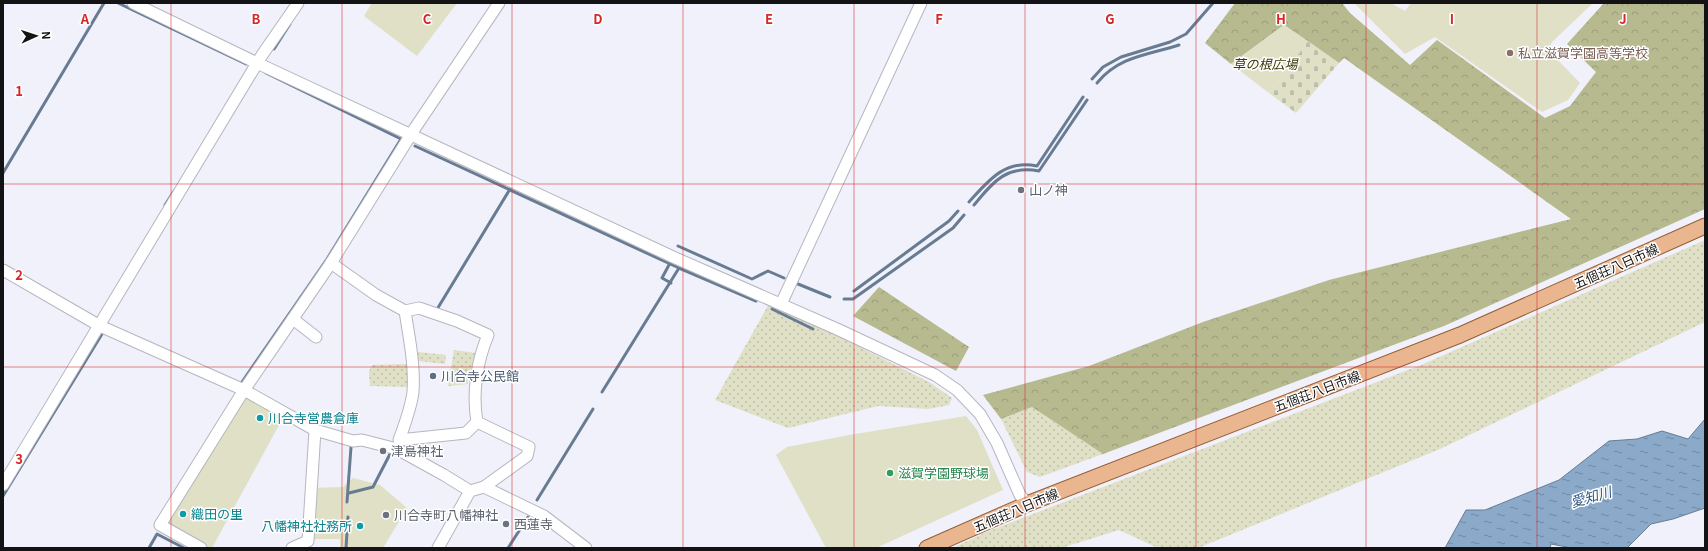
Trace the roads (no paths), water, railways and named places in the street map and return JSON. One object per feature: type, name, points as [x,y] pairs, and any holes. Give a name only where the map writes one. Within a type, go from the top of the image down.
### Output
[{"type":"main road","name":"五個荘八日市線","points":[[927,548],[1027,504],[1460,335],[1705,226]]},
{"type":"street","points":[[3,485],[257,63],[298,3]]},
{"type":"street","points":[[201,548],[160,525],[244,390],[331,264],[411,135],[499,3]]},
{"type":"street","points":[[781,304],[921,3]]},
{"type":"street","points":[[136,4],[257,63],[673,257],[781,304],[935,375],[957,390],[980,414],[994,437],[1020,495],[1027,504]]},
{"type":"street","points":[[331,264],[405,311],[419,308],[457,321],[488,334],[476,379],[475,409],[477,422]]},
{"type":"street","points":[[3,270],[100,326],[244,390],[315,430],[354,441],[362,440],[398,444],[466,433],[477,422]]},
{"type":"street","points":[[398,444],[408,416],[413,392],[413,363],[405,311]]},
{"type":"street","points":[[293,319],[316,337]]},
{"type":"street","points":[[438,548],[470,491],[484,487],[527,456],[529,447],[477,422]]},
{"type":"street","points":[[292,548],[308,541],[315,430]]},
{"type":"street","points":[[398,444],[470,491]]},
{"type":"street","points":[[484,487],[544,516],[586,548]]},
{"type":"water","name":"愛知川","points":[[1705,419],[1705,508],[1673,519],[1651,524],[1627,548],[1572,548],[1551,544],[1550,548],[1445,548],[1466,510],[1485,510],[1559,480],[1609,441],[1637,439],[1662,431],[1688,439]]},
{"type":"waterway","points":[[3,173],[104,3]]},
{"type":"waterway","points":[[118,3],[246,64]]},
{"type":"waterway","points":[[1092,79],[1103,67],[1121,57],[1170,42],[1186,34],[1213,3]]},
{"type":"waterway","points":[[274,49],[290,24]]},
{"type":"waterway","points":[[1097,83],[1106,74],[1124,62],[1145,54],[1179,45]]},
{"type":"waterway","points":[[242,382],[327,259],[401,139],[266,73]]},
{"type":"waterway","points":[[969,202],[990,180],[1006,169],[1026,165],[1037,166],[1083,97]]},
{"type":"waterway","points":[[974,205],[1001,177],[1018,171],[1039,171],[1087,100]]},
{"type":"waterway","points":[[415,146],[679,268],[756,301]]},
{"type":"waterway","points":[[436,311],[510,189]]},
{"type":"waterway","points":[[165,205],[174,191]]},
{"type":"waterway","points":[[854,291],[949,221],[958,211]]},
{"type":"waterway","points":[[844,299],[853,299],[953,228],[964,215]]},
{"type":"waterway","points":[[678,246],[752,279],[768,271],[784,278]]},
{"type":"waterway","points":[[670,263],[662,278],[671,283]]},
{"type":"waterway","points":[[602,392],[679,268]]},
{"type":"waterway","points":[[798,284],[830,297]]},
{"type":"waterway","points":[[772,309],[813,329]]},
{"type":"waterway","points":[[3,496],[102,334]]},
{"type":"waterway","points":[[537,500],[593,409]]},
{"type":"waterway","points":[[347,502],[351,447]]},
{"type":"waterway","points":[[349,493],[373,487],[390,454]]},
{"type":"waterway","points":[[346,548],[348,517]]},
{"type":"waterway","points":[[508,548],[528,517]]},
{"type":"waterway","points":[[149,548],[157,534],[184,548]]},
{"type":"place","name":"私立滋賀学園高等学校","points":[[1510,53]]},
{"type":"place","name":"山ノ神","points":[[1021,190]]},
{"type":"place","name":"川合寺公民館","points":[[433,376]]},
{"type":"place","name":"川合寺営農倉庫","points":[[260,418]]},
{"type":"place","name":"津島神社","points":[[383,451]]},
{"type":"place","name":"滋賀学園野球場","points":[[890,473]]},
{"type":"place","name":"織田の里","points":[[183,514]]},
{"type":"place","name":"川合寺町八幡神社","points":[[386,515]]},
{"type":"place","name":"西蓮寺","points":[[506,524]]},
{"type":"place","name":"八幡神社社務所","points":[[360,526]]},
{"type":"park label","name":"草の根広場","points":[[1265,64]]}]
